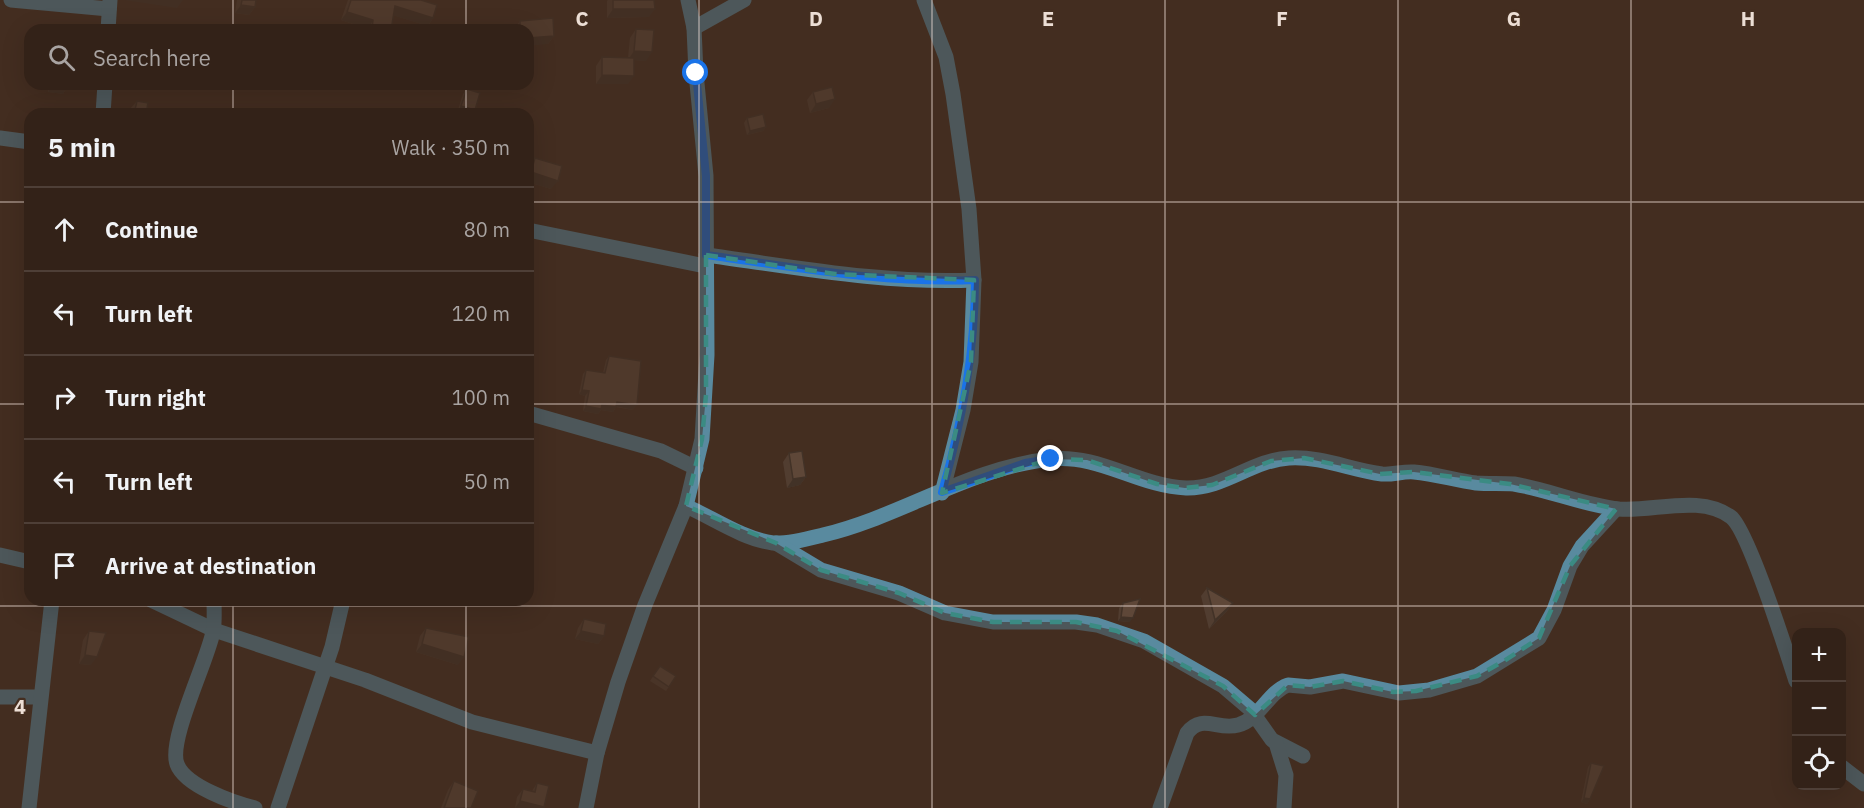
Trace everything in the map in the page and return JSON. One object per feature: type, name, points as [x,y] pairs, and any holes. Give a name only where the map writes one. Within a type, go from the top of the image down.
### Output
[{"type":"street","points":[[11,0],[110,4],[108,24]]},
{"type":"street","points":[[586,808],[597,753],[645,605],[686,506],[696,468],[706,395],[706,176],[694,28],[688,0]]},
{"type":"street","points":[[694,28],[744,0]]},
{"type":"street","points":[[924,0],[946,57],[954,94],[969,209],[975,280],[971,362],[963,410],[942,492]]},
{"type":"street","points":[[103,108],[105,90]]},
{"type":"street","points":[[0,138],[24,141]]},
{"type":"street","points":[[534,231],[706,260],[913,280],[975,280]]},
{"type":"street","points":[[534,415],[661,451],[696,468]]},
{"type":"street","points":[[776,543],[846,530],[1016,466],[1051,459],[1087,460],[1157,484],[1185,488],[1212,485],[1271,461],[1295,458],[1328,461],[1380,474],[1414,472],[1481,483],[1510,484],[1616,508],[1691,506],[1720,509],[1735,520],[1757,568],[1792,667]]},
{"type":"street","points":[[686,506],[744,534],[776,543],[822,570],[899,593],[945,614],[993,622],[1076,622],[1117,631],[1152,645],[1223,686],[1255,715],[1276,743],[1286,775],[1284,808]]},
{"type":"street","points":[[1160,808],[1190,729],[1203,722],[1235,726],[1255,715],[1281,688],[1288,684],[1310,687],[1351,681],[1399,693],[1429,690],[1477,676],[1539,638],[1554,610],[1570,566],[1582,546],[1616,508]]},
{"type":"street","points":[[0,555],[24,561]]},
{"type":"street","points":[[29,808],[39,698],[51,606]]},
{"type":"street","points":[[164,606],[214,630],[324,667],[472,722],[597,753]]},
{"type":"street","points":[[214,606],[214,630],[183,721],[176,760],[179,769],[197,784],[230,801],[255,808]]},
{"type":"street","points":[[278,808],[341,606]]},
{"type":"street","points":[[0,697],[39,698]]},
{"type":"street","points":[[1276,743],[1303,756]]},
{"type":"street","points":[[1846,770],[1864,784]]},
{"type":"highlighted area","points":[[706,255],[835,274],[974,280],[971,362],[942,493],[1051,459],[1087,460],[1157,484],[1185,488],[1212,485],[1271,461],[1304,458],[1380,474],[1414,472],[1510,484],[1616,509],[1570,566],[1539,638],[1504,661],[1477,676],[1416,691],[1393,692],[1343,681],[1310,687],[1288,685],[1255,715],[1223,686],[1117,631],[1076,622],[993,622],[945,613],[899,593],[821,570],[776,543],[686,506],[702,439],[706,395]]},
{"type":"building","points":[[242,0],[256,0],[255,7],[241,5]]},
{"type":"building","points":[[351,0],[421,0],[437,5],[433,18],[395,6],[392,24],[373,24],[373,20],[347,12]]},
{"type":"building","points":[[613,0],[654,0],[655,9],[613,9]]},
{"type":"building","points":[[553,18],[554,36],[534,38],[534,24],[520,24],[520,21]]},
{"type":"building","points":[[636,29],[654,30],[652,52],[634,51]]},
{"type":"building","points":[[602,57],[634,58],[634,76],[602,75]]},
{"type":"building","points":[[832,87],[835,99],[816,104],[813,92]]},
{"type":"building","points":[[467,90],[480,93],[476,108],[461,106]]},
{"type":"building","points":[[137,101],[148,103],[147,108],[135,108]]},
{"type":"building","points":[[763,114],[766,127],[750,131],[747,118]]},
{"type":"building","points":[[535,158],[562,166],[558,181],[534,173]]},
{"type":"building","points":[[609,356],[641,361],[637,405],[617,402],[616,407],[602,405],[601,409],[586,406],[589,391],[582,390],[586,370],[605,373]]},
{"type":"building","points":[[802,451],[806,477],[793,479],[789,453]]},
{"type":"building","points":[[1207,588],[1233,603],[1215,620]]},
{"type":"building","points":[[1140,599],[1133,618],[1121,617],[1123,603]]},
{"type":"building","points":[[584,619],[606,624],[604,636],[581,631]]},
{"type":"building","points":[[426,628],[469,637],[464,657],[422,644]]},
{"type":"building","points":[[89,631],[106,633],[97,657],[85,655]]},
{"type":"building","points":[[660,666],[676,676],[669,687],[653,676]]},
{"type":"building","points":[[1591,763],[1604,766],[1590,799],[1584,798]]},
{"type":"building","points":[[454,781],[478,791],[471,808],[444,808]]},
{"type":"building","points":[[537,783],[549,786],[544,807],[520,801],[523,789],[535,792]]},
{"type":"route","points":[[696,73],[706,176],[706,255],[835,274],[913,280],[975,280],[971,362],[963,410],[942,492],[1025,463],[1051,459]]}]
